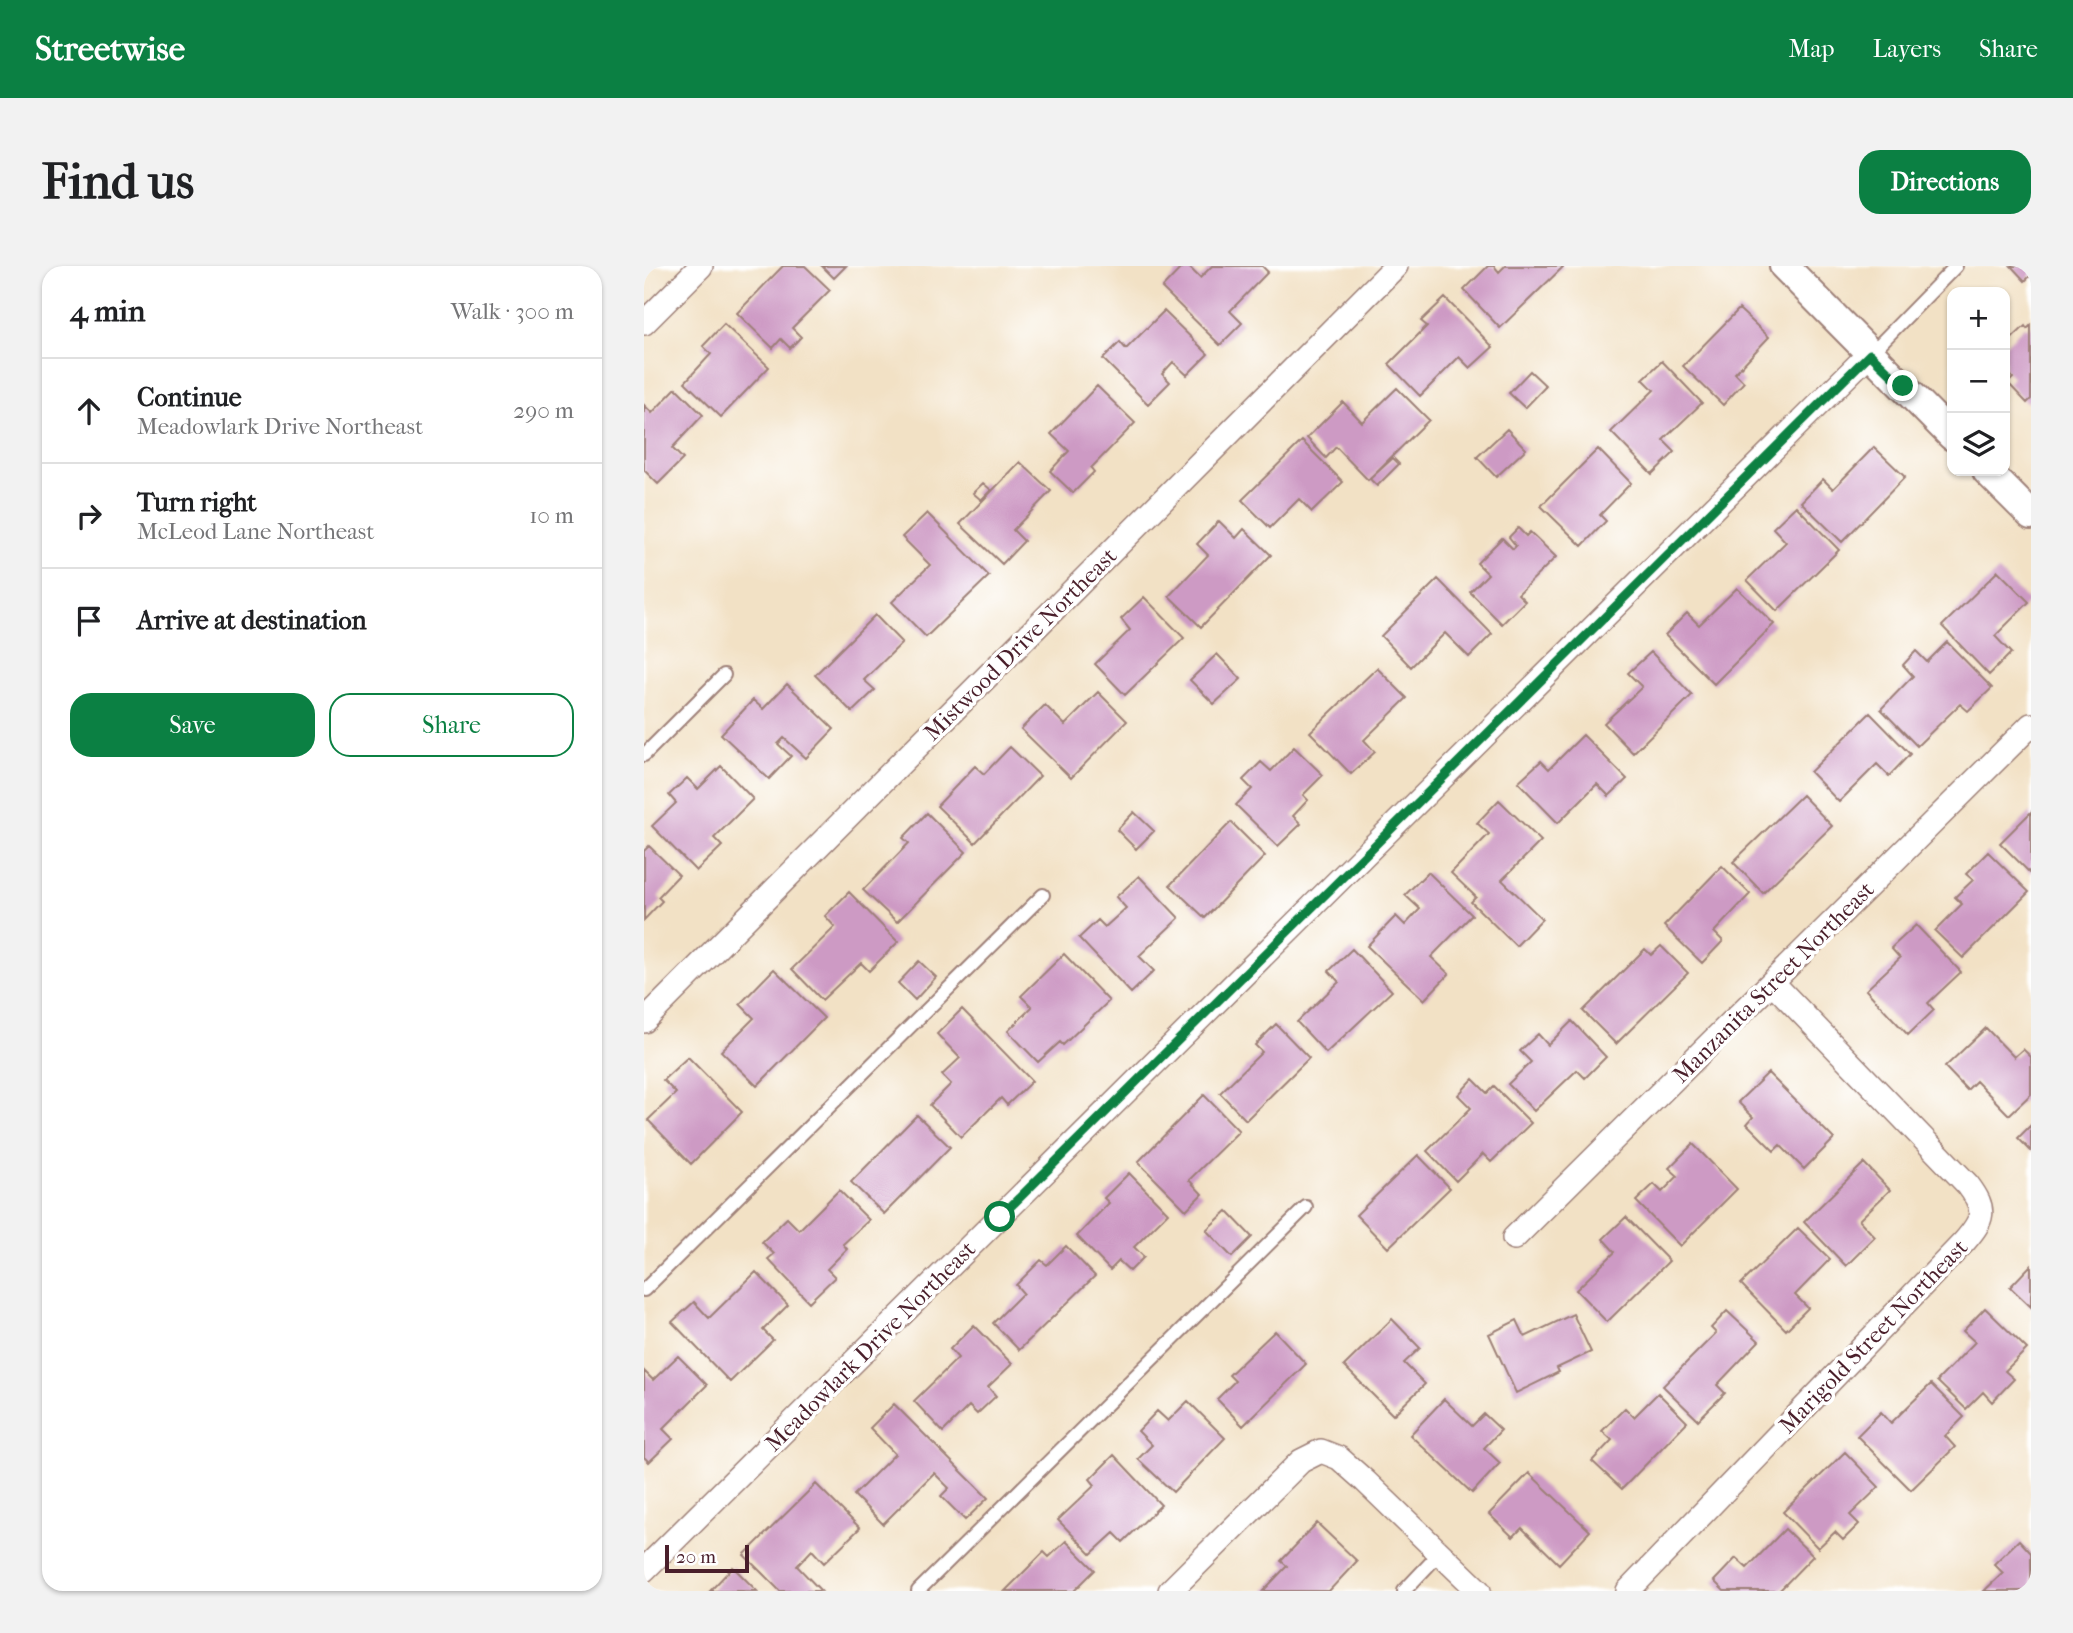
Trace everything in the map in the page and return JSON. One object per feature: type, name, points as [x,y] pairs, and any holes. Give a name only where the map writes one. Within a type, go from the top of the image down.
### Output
[{"type":"street","points":[[644,323],[701,266]]},
{"type":"street","name":"Mistwood Drive Northeast","points":[[644,1021],[1396,266]]},
{"type":"street","points":[[1784,266],[1947,431]]},
{"type":"street","name":"Meadowlark Drive Northeast","points":[[644,1570],[1870,354]]},
{"type":"street","points":[[1992,476],[2031,515]]},
{"type":"street","name":"Manzanita Street Northeast","points":[[1514,1238],[2031,725]]},
{"type":"street","name":"Marigold Street Northeast","points":[[1628,1591],[1964,1242],[1975,1229],[1982,1213],[1979,1199],[1968,1185],[1772,982]]},
{"type":"street","points":[[1170,1591],[1301,1461],[1321,1451],[1339,1458],[1479,1591]]},
{"type":"lane","points":[[1870,354],[1956,266]]},
{"type":"lane","points":[[644,755],[724,675]]},
{"type":"lane","points":[[644,1290],[1043,895]]},
{"type":"lane","points":[[918,1591],[1306,1207]]},
{"type":"lane","points":[[1404,1591],[1440,1553]]},
{"type":"building","points":[[783,266],[805,266],[830,290],[792,328],[801,337],[790,348],[781,339],[773,348],[737,313]]},
{"type":"building","points":[[822,266],[846,266],[834,278]]},
{"type":"building","points":[[1183,266],[1188,266],[1200,278],[1212,266],[1262,266],[1268,272],[1230,311],[1242,323],[1220,345],[1162,288]]},
{"type":"building","points":[[1488,266],[1494,266],[1499,272],[1505,266],[1564,266],[1500,328],[1464,290]]},
{"type":"building","points":[[2011,266],[2031,266],[2031,275],[2025,281]]},
{"type":"building","points":[[1445,298],[1493,347],[1470,368],[1459,357],[1420,396],[1389,364],[1427,326],[1421,321]]},
{"type":"building","points":[[1739,309],[1769,337],[1735,373],[1744,382],[1723,405],[1683,366]]},
{"type":"building","points":[[1164,311],[1208,354],[1187,375],[1173,362],[1162,374],[1170,382],[1148,404],[1103,359],[1120,342],[1126,349]]},
{"type":"building","points":[[724,324],[769,367],[721,417],[685,382],[711,354],[703,346]]},
{"type":"building","points":[[2031,325],[2031,399],[2027,403],[2010,385],[2013,378],[2010,375],[2010,340],[2025,326],[2027,329]]},
{"type":"building","points":[[1662,361],[1702,403],[1663,440],[1675,452],[1652,474],[1611,432],[1654,390],[1643,379]]},
{"type":"building","points":[[1530,371],[1546,386],[1525,408],[1509,393]]},
{"type":"building","points":[[1097,386],[1135,423],[1091,468],[1094,472],[1073,493],[1050,471],[1069,451],[1051,434]]},
{"type":"building","points":[[676,388],[703,415],[672,448],[683,459],[658,484],[644,470],[644,405],[652,413]]},
{"type":"building","points":[[1397,388],[1429,420],[1368,480],[1336,447],[1326,458],[1307,438],[1343,402],[1362,422]]},
{"type":"building","points":[[1507,429],[1526,449],[1496,477],[1477,457]]},
{"type":"building","points":[[1302,441],[1343,482],[1312,512],[1299,499],[1270,528],[1242,500]]},
{"type":"building","points":[[1874,447],[1905,477],[1842,542],[1801,502],[1823,479],[1833,489]]},
{"type":"building","points":[[1598,449],[1631,483],[1600,515],[1606,521],[1582,546],[1541,506]]},
{"type":"building","points":[[1393,458],[1399,464],[1377,486],[1370,479]]},
{"type":"building","points":[[1020,462],[1051,491],[1013,530],[1024,541],[1002,564],[960,524]]},
{"type":"building","points":[[983,483],[991,490],[981,500],[973,493]]},
{"type":"building","points":[[1796,506],[1839,550],[1777,611],[1747,580],[1786,542],[1773,528]]},
{"type":"building","points":[[927,513],[989,576],[926,637],[892,602],[930,565],[902,537]]},
{"type":"building","points":[[1219,521],[1236,538],[1244,529],[1271,555],[1201,627],[1169,596],[1208,555],[1197,544]]},
{"type":"building","points":[[1518,528],[1526,536],[1530,532],[1556,557],[1518,594],[1525,601],[1502,624],[1470,592],[1488,574],[1477,563],[1502,538],[1513,549],[1516,546],[1509,537]]},
{"type":"building","points":[[1998,571],[2029,602],[1995,636],[2011,653],[1989,675],[1942,626]]},
{"type":"building","points":[[1438,579],[1492,634],[1469,657],[1445,633],[1411,667],[1381,636]]},
{"type":"building","points":[[1737,588],[1774,624],[1714,684],[1665,635],[1687,613],[1699,625]]},
{"type":"building","points":[[1144,597],[1184,638],[1125,695],[1095,664],[1130,630],[1121,619]]},
{"type":"building","points":[[875,615],[902,643],[864,680],[875,690],[852,712],[815,675]]},
{"type":"building","points":[[1947,642],[1992,688],[1968,711],[1960,704],[1917,746],[1881,709],[1913,676],[1903,665],[1916,651],[1927,662]]},
{"type":"building","points":[[1651,652],[1692,695],[1633,753],[1604,723],[1642,687],[1628,673]]},
{"type":"building","points":[[1217,654],[1241,679],[1214,704],[1190,680]]},
{"type":"building","points":[[1377,668],[1407,698],[1364,740],[1375,752],[1351,774],[1310,732]]},
{"type":"building","points":[[787,684],[834,729],[806,758],[784,738],[778,744],[791,756],[769,779],[721,734],[753,700],[763,709]]},
{"type":"building","points":[[1098,692],[1127,721],[1071,778],[1021,729],[1045,705],[1065,725]]},
{"type":"building","points":[[1870,713],[1910,754],[1889,776],[1877,764],[1839,802],[1810,772]]},
{"type":"building","points":[[1583,735],[1627,779],[1609,796],[1597,784],[1558,823],[1518,782],[1541,761],[1549,769]]},
{"type":"building","points":[[1010,747],[1040,776],[975,843],[937,806],[975,766],[984,774]]},
{"type":"building","points":[[1294,747],[1323,775],[1303,795],[1308,800],[1293,816],[1301,824],[1278,846],[1236,805],[1252,789],[1243,780],[1261,762],[1271,771]]},
{"type":"building","points":[[721,766],[753,799],[714,838],[722,846],[696,871],[652,826],[676,803],[669,795],[687,778],[698,789]]},
{"type":"building","points":[[1802,795],[1832,826],[1763,893],[1733,862]]},
{"type":"building","points":[[1499,800],[1541,841],[1502,880],[1542,919],[1516,946],[1471,902],[1476,897],[1451,873],[1489,834],[1477,823]]},
{"type":"building","points":[[1134,812],[1154,831],[1136,849],[1117,830]]},
{"type":"building","points":[[2031,812],[2031,874],[2000,843]]},
{"type":"building","points":[[927,813],[966,852],[897,922],[863,890],[909,843],[903,838]]},
{"type":"building","points":[[1231,822],[1265,856],[1205,918],[1170,885]]},
{"type":"building","points":[[649,846],[679,875],[658,897],[662,901],[644,920],[644,851]]},
{"type":"building","points":[[1988,852],[2029,892],[1963,958],[1935,931],[1962,904],[1955,897],[1973,880],[1966,874]]},
{"type":"building","points":[[1722,866],[1750,894],[1714,932],[1723,941],[1702,963],[1664,926]]},
{"type":"building","points":[[1428,872],[1472,915],[1431,957],[1449,974],[1424,1000],[1367,946],[1396,916],[1405,925],[1420,909],[1405,895]]},
{"type":"building","points":[[1139,876],[1179,918],[1139,956],[1154,971],[1131,993],[1079,938],[1098,920],[1105,927],[1126,908],[1116,897]]},
{"type":"building","points":[[849,892],[898,942],[869,971],[861,963],[822,1000],[792,969],[835,927],[825,916]]},
{"type":"building","points":[[1916,925],[1961,972],[1928,1003],[1934,1010],[1908,1035],[1866,990],[1900,958],[1891,948]]},
{"type":"building","points":[[1661,946],[1688,973],[1616,1044],[1583,1011],[1645,949],[1651,955]]},
{"type":"building","points":[[1352,949],[1392,991],[1326,1053],[1297,1022],[1339,982],[1329,971]]},
{"type":"building","points":[[1064,954],[1109,1001],[1063,1045],[1060,1042],[1038,1062],[1008,1031],[1032,1007],[1021,996]]},
{"type":"building","points":[[919,961],[936,977],[915,1000],[898,983]]},
{"type":"building","points":[[774,969],[824,1018],[757,1086],[721,1051],[754,1018],[740,1004]]},
{"type":"building","points":[[962,1009],[1032,1081],[1007,1105],[1001,1098],[961,1137],[930,1105],[951,1084],[942,1075],[960,1058],[937,1034]]},
{"type":"building","points":[[1572,1021],[1606,1057],[1585,1078],[1577,1070],[1534,1111],[1508,1084],[1531,1062],[1520,1051],[1538,1034],[1548,1045]]},
{"type":"building","points":[[1276,1024],[1309,1058],[1246,1120],[1220,1093],[1262,1052],[1255,1045]]},
{"type":"building","points":[[1986,1028],[2014,1057],[2023,1049],[2031,1057],[2031,1094],[2009,1115],[1976,1081],[1967,1090],[1945,1067]]},
{"type":"building","points":[[688,1057],[742,1112],[691,1164],[648,1120],[676,1093],[663,1080]]},
{"type":"building","points":[[1768,1073],[1834,1139],[1804,1169],[1780,1145],[1774,1151],[1747,1124],[1753,1117],[1738,1102]]},
{"type":"building","points":[[1473,1079],[1487,1093],[1494,1086],[1531,1123],[1491,1162],[1483,1154],[1456,1181],[1427,1151],[1471,1108],[1458,1095]]},
{"type":"building","points":[[1204,1095],[1239,1131],[1189,1180],[1202,1194],[1186,1210],[1138,1162]]},
{"type":"building","points":[[917,1115],[950,1147],[884,1214],[851,1182]]},
{"type":"building","points":[[2031,1125],[2031,1151],[2018,1138]]},
{"type":"building","points":[[1693,1144],[1737,1189],[1680,1246],[1636,1201],[1654,1184],[1662,1192],[1678,1176],[1669,1168]]},
{"type":"building","points":[[1418,1155],[1450,1188],[1388,1248],[1356,1215]]},
{"type":"building","points":[[1864,1163],[1890,1190],[1859,1220],[1875,1237],[1846,1266],[1804,1222]]},
{"type":"building","points":[[1129,1173],[1168,1213],[1134,1247],[1144,1257],[1130,1271],[1119,1261],[1110,1270],[1077,1236],[1109,1203],[1104,1198]]},
{"type":"building","points":[[839,1190],[869,1220],[843,1244],[847,1249],[827,1269],[835,1277],[809,1302],[768,1259],[774,1254],[762,1242],[787,1218],[799,1230]]},
{"type":"building","points":[[1227,1211],[1252,1237],[1232,1257],[1206,1230]]},
{"type":"building","points":[[1626,1217],[1669,1261],[1607,1322],[1576,1290],[1615,1252],[1603,1239]]},
{"type":"building","points":[[1798,1228],[1830,1259],[1795,1295],[1808,1308],[1786,1330],[1741,1284]]},
{"type":"building","points":[[1066,1246],[1095,1276],[1019,1350],[993,1323],[1023,1293],[1016,1285],[1041,1260],[1047,1265]]},
{"type":"building","points":[[2031,1265],[2031,1307],[2010,1287]]},
{"type":"building","points":[[756,1272],[788,1305],[763,1330],[773,1340],[730,1382],[672,1322],[694,1302],[709,1318]]},
{"type":"building","points":[[1985,1308],[2027,1349],[2005,1371],[2014,1379],[1992,1402],[1983,1392],[1966,1409],[1937,1381],[1975,1342],[1963,1331]]},
{"type":"building","points":[[1727,1311],[1759,1341],[1717,1385],[1725,1393],[1698,1420],[1663,1386],[1716,1333],[1711,1328]]},
{"type":"building","points":[[1573,1314],[1591,1352],[1557,1368],[1559,1372],[1516,1393],[1489,1334],[1517,1320],[1525,1337]]},
{"type":"building","points":[[1392,1319],[1420,1348],[1404,1363],[1425,1384],[1393,1415],[1344,1366]]},
{"type":"building","points":[[974,1325],[1012,1364],[988,1387],[996,1396],[977,1414],[969,1406],[943,1432],[914,1401],[958,1358],[950,1349]]},
{"type":"building","points":[[1275,1331],[1306,1364],[1243,1426],[1217,1399],[1235,1381],[1229,1375]]},
{"type":"building","points":[[678,1356],[707,1385],[663,1429],[673,1439],[649,1462],[644,1457],[644,1371],[653,1380]]},
{"type":"building","points":[[1931,1384],[1964,1417],[1945,1436],[1955,1447],[1911,1490],[1857,1436],[1881,1412],[1891,1423]]},
{"type":"building","points":[[1658,1393],[1687,1422],[1622,1489],[1592,1461],[1612,1440],[1602,1431],[1625,1408],[1634,1417]]},
{"type":"building","points":[[1444,1399],[1472,1426],[1484,1414],[1501,1430],[1484,1448],[1500,1463],[1472,1493],[1410,1435]]},
{"type":"building","points":[[1188,1401],[1225,1438],[1173,1492],[1138,1459],[1152,1445],[1138,1431],[1157,1411],[1168,1421]]},
{"type":"building","points":[[894,1404],[988,1498],[965,1520],[941,1496],[949,1488],[934,1473],[883,1524],[854,1495],[895,1454],[870,1428]]},
{"type":"building","points":[[1845,1452],[1879,1487],[1850,1515],[1859,1524],[1843,1540],[1835,1532],[1818,1548],[1783,1512]]},
{"type":"building","points":[[1114,1455],[1161,1505],[1123,1542],[1114,1533],[1091,1554],[1058,1520],[1095,1485],[1090,1479]]},
{"type":"building","points":[[1529,1473],[1590,1531],[1559,1564],[1522,1528],[1513,1537],[1489,1514]]},
{"type":"building","points":[[816,1484],[860,1528],[824,1563],[812,1550],[797,1566],[821,1591],[780,1591],[744,1555]]},
{"type":"building","points":[[1317,1523],[1357,1561],[1329,1591],[1263,1591],[1287,1566],[1281,1561]]},
{"type":"building","points":[[1785,1529],[1813,1556],[1779,1591],[1724,1591],[1714,1581],[1736,1558],[1747,1568]]},
{"type":"building","points":[[2019,1540],[2031,1553],[2031,1591],[1984,1591],[2003,1573],[1994,1564]]},
{"type":"building","points":[[1066,1541],[1095,1570],[1074,1591],[1005,1591],[1044,1552],[1049,1557]]},
{"type":"building","points":[[733,1567],[757,1591],[710,1591]]},
{"type":"route","points":[[1000,1217],[1870,354],[1903,386]]}]
